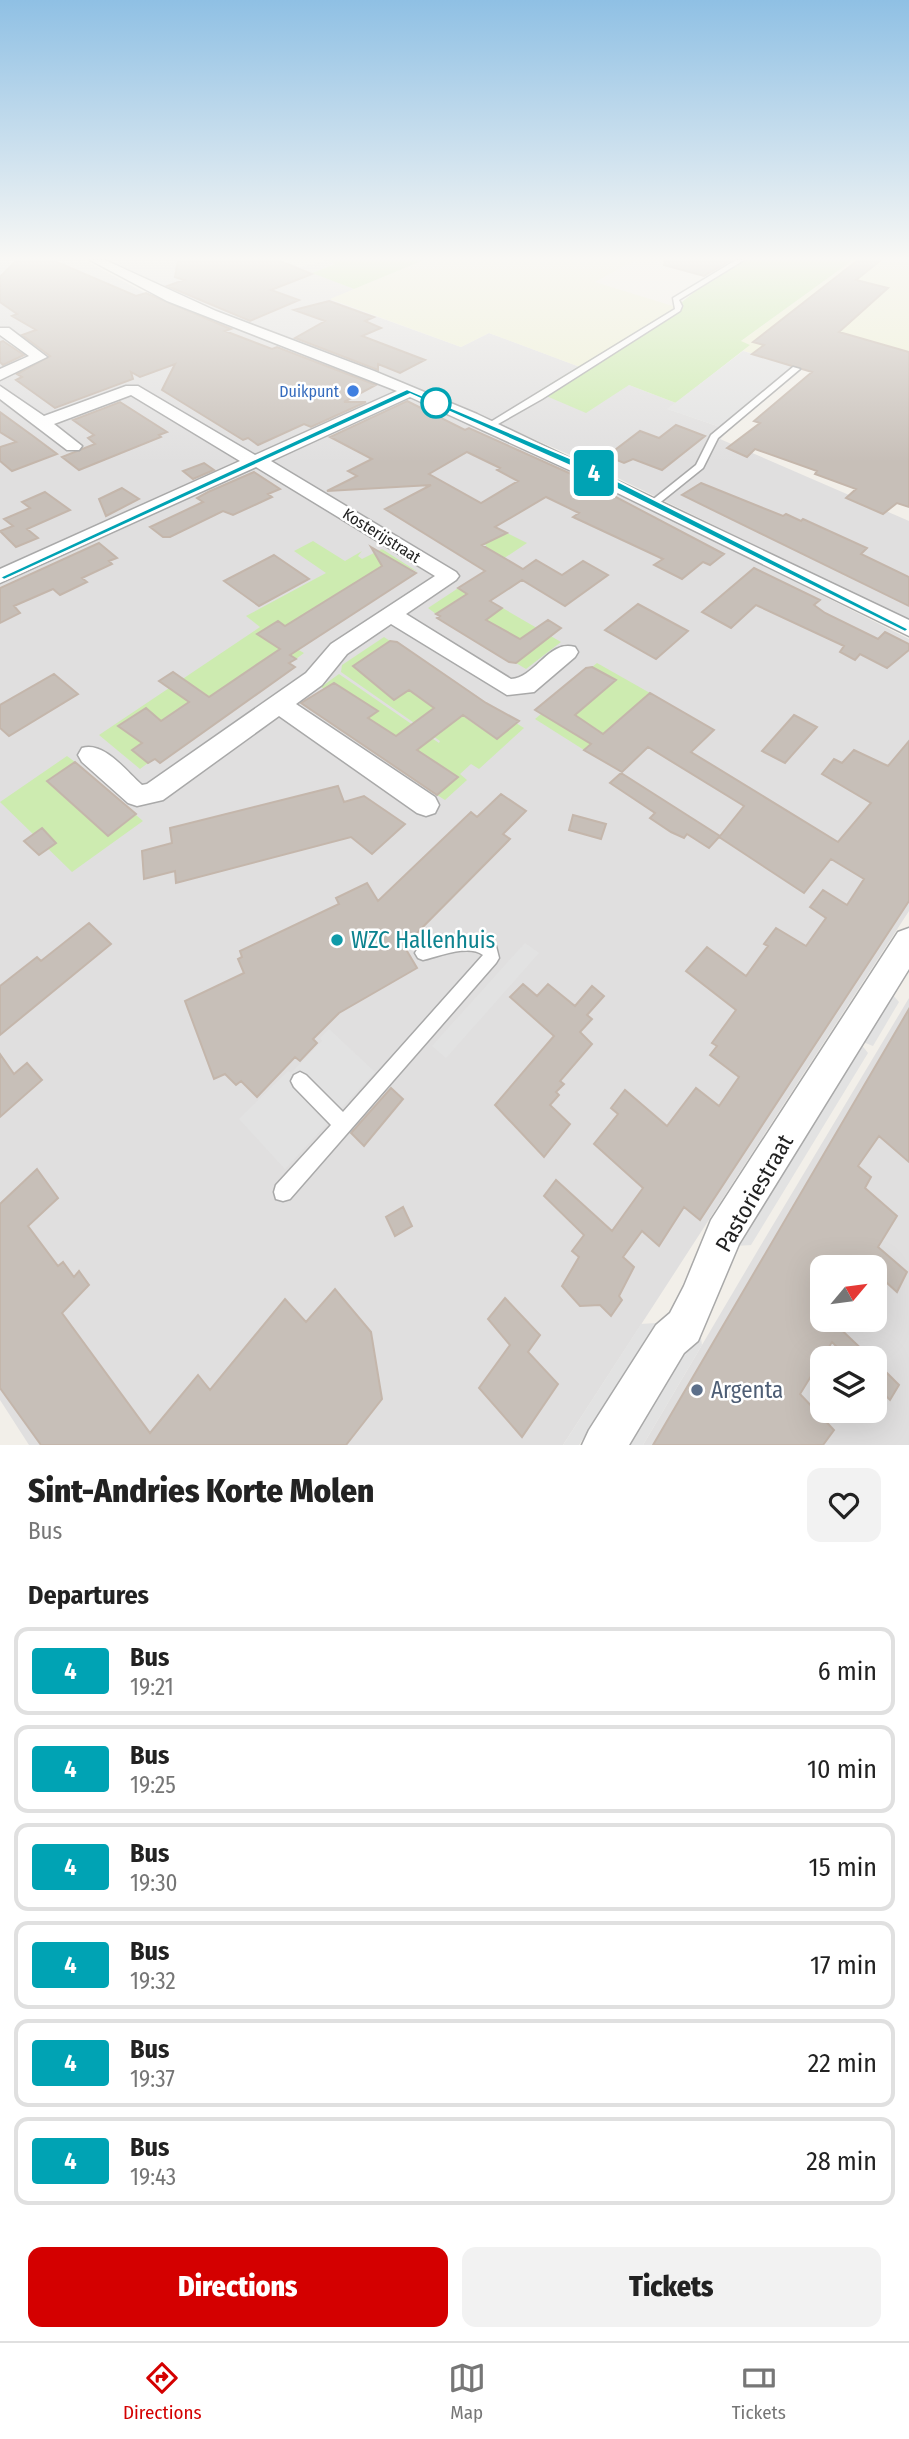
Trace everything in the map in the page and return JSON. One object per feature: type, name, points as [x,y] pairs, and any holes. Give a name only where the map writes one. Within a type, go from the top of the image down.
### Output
[{"type":"street","points":[[242,327],[410,391],[488,426],[654,503],[909,629]]},
{"type":"street","points":[[0,375],[40,357],[4,331]]},
{"type":"street","points":[[43,422],[155,381]]},
{"type":"street","points":[[132,389],[254,462]]},
{"type":"street","points":[[0,391],[73,446]]},
{"type":"street","points":[[0,577],[410,391]]},
{"type":"street","name":"Kosterijstraat","points":[[90,755],[137,796],[145,797],[172,783],[314,679],[339,649],[449,576],[272,467],[254,462]]},
{"type":"street","points":[[392,615],[506,687],[526,686],[567,652]]},
{"type":"street","points":[[278,704],[426,805]]},
{"type":"street","name":"Pastoriestraat","points":[[604,1445],[670,1339],[684,1327],[704,1288],[724,1233],[909,942]]},
{"type":"lane","points":[[488,426],[649,327]]},
{"type":"lane","points":[[654,503],[701,466],[714,438],[796,369]]},
{"type":"lane","points":[[283,1192],[491,958],[491,951],[486,947],[468,944],[424,954]]},
{"type":"lane","points":[[299,1081],[343,1125]]},
{"type":"shaded area","points":[[0,327],[232,327],[361,376],[581,474],[909,639],[909,911],[563,1445],[29,1445],[0,1400]]},
{"type":"shaded area","points":[[258,327],[407,327],[461,347],[489,333],[580,367],[537,392],[629,385],[676,403],[668,409],[729,430],[720,439],[909,521],[909,621],[577,458],[362,364]]},
{"type":"shaded area","points":[[743,351],[803,369],[729,430],[667,409]]},
{"type":"shaded area","points":[[525,943],[539,953],[446,1058],[432,1046]]},
{"type":"shaded area","points":[[892,994],[899,1002],[873,1046],[863,1042]]},
{"type":"shaded area","points":[[909,998],[909,1445],[643,1445],[758,1250]]},
{"type":"shaded area","points":[[329,1029],[375,1072],[285,1169],[239,1119],[288,1071],[291,1073],[322,1041],[320,1038]]},
{"type":"shaded area","points":[[861,1044],[868,1053],[751,1245],[736,1246]]},
{"type":"shaded area","points":[[656,1323],[579,1445],[563,1445],[641,1324]]},
{"type":"shaded area","points":[[699,1326],[702,1345],[643,1445],[626,1445]]},
{"type":"green space","points":[[408,327],[643,327],[580,367],[489,333],[461,347]]},
{"type":"green space","points":[[643,327],[760,327],[741,341],[750,345],[676,403],[629,385],[586,413],[537,392]]},
{"type":"green space","points":[[760,327],[909,327],[909,392],[743,351],[750,345],[740,342]]},
{"type":"green space","points":[[493,526],[527,543],[488,569],[486,545],[474,538]]},
{"type":"green space","points":[[313,541],[345,561],[362,551],[358,556],[362,559],[382,549],[418,572],[400,564],[297,649],[304,653],[296,659],[279,649],[132,750],[148,763],[140,769],[99,735],[260,627],[246,616],[326,573],[294,551]]},
{"type":"green space","points":[[463,585],[561,642],[526,669],[516,663],[486,620],[460,600],[436,614],[428,608]]},
{"type":"green space","points":[[384,637],[390,641],[372,653],[486,732],[498,739],[516,723],[524,728],[479,769],[471,764],[460,774],[467,780],[445,800],[437,795],[457,776],[321,687],[339,674],[439,743],[440,741],[341,672],[342,665]]},
{"type":"green space","points":[[597,663],[650,693],[603,734],[594,727],[582,738],[591,744],[584,750],[535,719],[541,714],[558,724],[569,720],[593,695],[596,697],[612,678],[592,667]]},
{"type":"green space","points":[[67,756],[75,762],[47,782],[108,836],[136,815],[143,821],[72,872],[0,802]]},
{"type":"building","points":[[32,327],[227,327],[231,329],[225,331],[272,349],[277,347],[376,385],[344,402],[366,402],[311,427],[304,424],[258,445],[248,438],[243,440],[162,390],[175,364],[140,377],[131,372],[133,379],[55,408],[16,380],[22,377],[17,374],[50,356],[22,335],[36,330]]},
{"type":"building","points":[[314,327],[380,327],[362,336],[425,360],[400,373],[378,364],[378,370],[295,338]]},
{"type":"building","points":[[772,327],[844,327],[839,332],[909,352],[909,507],[897,503],[883,514],[846,498],[856,489],[815,474],[817,471],[755,449],[747,457],[727,448],[760,423],[754,421],[812,372],[752,354],[764,345],[753,342]]},
{"type":"building","points":[[3,341],[24,355],[3,365],[0,362],[0,342]]},
{"type":"building","points":[[407,401],[465,430],[469,428],[578,477],[724,554],[710,565],[703,562],[682,579],[654,565],[663,559],[573,517],[579,513],[546,497],[495,527],[507,533],[482,545],[523,569],[536,560],[562,575],[583,561],[608,575],[565,606],[522,580],[490,601],[502,608],[486,620],[520,639],[548,620],[561,628],[516,663],[509,662],[437,618],[440,616],[436,614],[467,594],[458,588],[485,571],[385,509],[431,485],[327,491],[357,476],[348,471],[372,459],[330,437]],"holes":[[[467,452],[500,468],[497,470],[518,481],[481,503],[429,474]]]},
{"type":"building","points":[[120,402],[167,432],[159,435],[161,437],[79,470],[62,457],[95,444],[88,438],[94,435],[73,420]]},
{"type":"building","points":[[0,412],[57,454],[12,471],[0,461],[0,447],[16,442],[0,432]]},
{"type":"building","points":[[676,425],[705,436],[662,470],[633,459],[624,463],[607,456],[640,431],[659,438]]},
{"type":"building","points":[[204,463],[214,470],[193,479],[183,471]]},
{"type":"building","points":[[254,472],[280,489],[268,494],[272,497],[233,515],[223,511],[170,537],[163,537],[150,527],[203,502],[197,498],[208,492]]},
{"type":"building","points":[[701,483],[783,516],[786,514],[801,521],[803,519],[867,548],[861,554],[909,577],[909,606],[682,495]]},
{"type":"building","points":[[122,488],[139,499],[106,516],[99,499]]},
{"type":"building","points":[[45,492],[70,510],[27,529],[38,538],[16,547],[0,531],[13,526],[4,519],[30,508],[22,502]]},
{"type":"building","points":[[99,543],[117,558],[109,561],[112,564],[82,578],[87,582],[60,595],[53,589],[14,606],[20,613],[0,623],[0,588]]},
{"type":"building","points":[[371,547],[416,573],[290,655],[296,659],[289,663],[295,667],[160,763],[155,759],[148,763],[132,750],[142,743],[118,726],[146,708],[161,721],[189,702],[159,681],[173,672],[209,697],[280,649],[257,634],[278,621],[285,626],[382,566]]},
{"type":"building","points":[[274,555],[309,579],[259,606],[224,581]]},
{"type":"building","points":[[754,568],[820,600],[814,605],[825,613],[878,639],[885,632],[909,644],[909,650],[887,668],[860,654],[855,660],[840,652],[844,646],[756,605],[731,628],[702,612]]},
{"type":"building","points":[[638,604],[688,631],[656,659],[605,630]]},
{"type":"building","points":[[390,641],[397,642],[486,703],[519,721],[497,739],[463,715],[417,750],[458,777],[437,795],[301,703],[334,683],[378,711],[368,718],[396,736],[434,708],[409,690],[394,700],[353,666]]},
{"type":"building","points":[[592,667],[616,680],[575,715],[603,734],[650,693],[714,730],[691,752],[838,842],[871,803],[822,774],[834,759],[842,763],[854,750],[888,766],[909,741],[909,901],[700,1220],[684,1207],[659,1246],[642,1231],[623,1257],[634,1267],[619,1296],[622,1300],[611,1316],[600,1305],[580,1306],[562,1286],[579,1257],[572,1251],[584,1235],[544,1196],[556,1180],[612,1231],[643,1188],[594,1144],[618,1114],[611,1108],[625,1090],[667,1126],[696,1088],[719,1106],[739,1077],[710,1055],[717,1046],[712,1043],[736,1010],[686,971],[707,947],[746,976],[768,946],[764,944],[776,928],[806,946],[826,918],[810,907],[823,890],[847,905],[864,879],[831,859],[804,893],[719,837],[709,848],[687,834],[684,838],[671,832],[650,818],[655,813],[610,783],[621,773],[720,836],[744,806],[648,747],[622,772],[584,750],[591,744],[535,710],[586,668]]},
{"type":"building","points":[[54,674],[78,694],[9,736],[0,728],[0,705]]},
{"type":"building","points":[[794,715],[817,727],[785,763],[762,751]]},
{"type":"building","points":[[75,762],[136,814],[108,836],[47,781]]},
{"type":"building","points":[[338,786],[344,802],[364,796],[405,824],[372,854],[351,837],[176,883],[175,871],[144,879],[142,851],[172,843],[170,828]]},
{"type":"building","name":"WZC Hallenhuis","points":[[501,794],[526,811],[503,834],[510,839],[404,946],[417,968],[339,1013],[313,1039],[317,1043],[300,1061],[295,1057],[257,1097],[241,1081],[236,1085],[225,1074],[214,1079],[185,1001],[244,973],[238,959],[242,957],[240,951],[339,904],[336,898],[367,883],[378,901],[471,812],[477,817]]},
{"type":"building","points":[[573,815],[606,824],[601,839],[569,830]]},
{"type":"building","points":[[42,828],[56,843],[39,855],[24,841]]},
{"type":"building","points":[[89,923],[111,944],[0,1035],[0,986],[37,957],[41,961]]},
{"type":"building","points":[[523,984],[537,996],[548,984],[575,1006],[592,986],[604,996],[587,1015],[592,1019],[580,1032],[592,1044],[560,1081],[564,1084],[556,1092],[559,1095],[550,1105],[570,1124],[544,1157],[495,1105],[554,1036],[510,997]]},
{"type":"building","points":[[909,1009],[909,1162],[879,1136],[858,1166],[871,1177],[865,1188],[897,1216],[878,1247],[907,1272],[897,1292],[887,1283],[887,1255],[810,1255],[810,1332],[844,1332],[858,1346],[836,1346],[832,1342],[830,1346],[810,1346],[810,1378],[800,1394],[810,1405],[810,1423],[827,1423],[834,1430],[823,1445],[653,1445]]},
{"type":"building","points":[[0,1054],[14,1074],[27,1063],[42,1080],[0,1117]]},
{"type":"building","points":[[391,1088],[403,1099],[364,1146],[351,1133]]},
{"type":"building","points":[[37,1169],[58,1198],[28,1226],[58,1266],[63,1262],[74,1277],[79,1271],[89,1285],[62,1313],[150,1433],[198,1375],[210,1390],[285,1299],[306,1322],[335,1289],[371,1332],[382,1399],[346,1445],[41,1445],[0,1388],[0,1204]]},
{"type":"building","points":[[403,1207],[412,1226],[395,1236],[386,1217]]},
{"type":"building","points":[[505,1298],[540,1335],[528,1352],[558,1384],[522,1437],[479,1388],[510,1345],[488,1319]]},
{"type":"building","points":[[887,1373],[899,1385],[890,1400],[887,1397]]},
{"type":"bus line","name":"4","points":[[0,577],[410,391],[581,467],[909,629]]},
{"type":"place","name":"Duikpunt","points":[[353,391]]},
{"type":"place","name":"WZC Hallenhuis","points":[[337,940]]},
{"type":"place","name":"Argenta","points":[[697,1390]]}]
